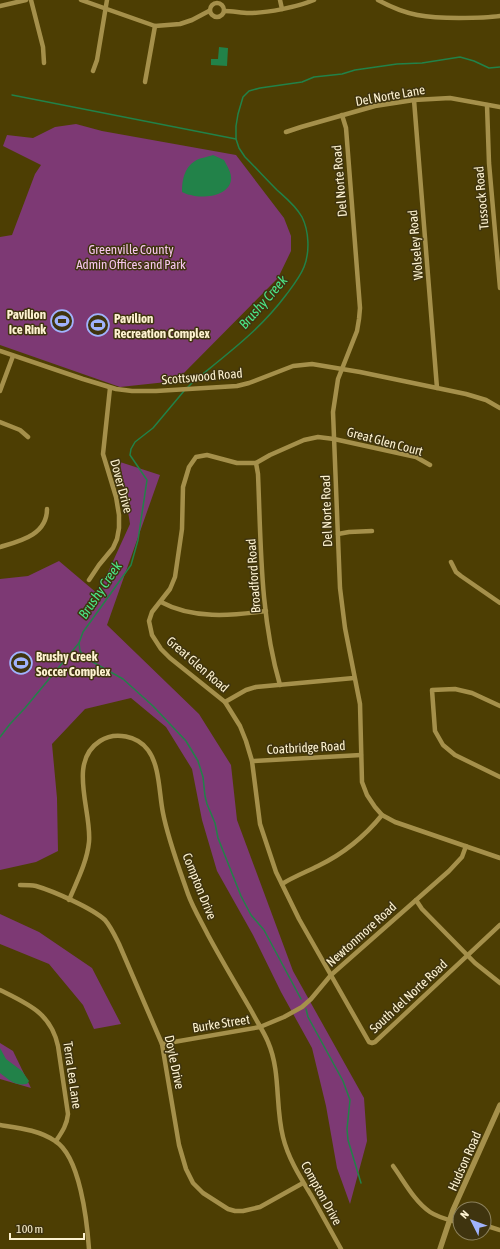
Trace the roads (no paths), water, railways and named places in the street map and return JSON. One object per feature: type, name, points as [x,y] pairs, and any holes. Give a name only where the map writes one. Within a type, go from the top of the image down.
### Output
[{"type":"street","points":[[0,6],[26,0]]},
{"type":"street","points":[[31,0],[43,47],[44,62]]},
{"type":"street","points":[[81,0],[155,26],[180,24],[192,20],[209,11],[210,6],[217,1],[222,5],[224,11]]},
{"type":"street","points":[[93,71],[97,60],[107,0]]},
{"type":"street","points":[[280,0],[282,9]]},
{"type":"street","points":[[224,11],[256,13],[300,5],[314,0]]},
{"type":"street","points":[[378,0],[405,12],[424,17],[477,18],[500,16]]},
{"type":"street","points":[[209,11],[211,15],[216,18],[220,17],[224,11]]},
{"type":"street","points":[[145,82],[155,26]]},
{"type":"street","name":"Del Norte Lane","points":[[286,132],[375,106],[414,100],[450,98],[500,107]]},
{"type":"street","name":"Wolseley Road","points":[[414,100],[438,388]]},
{"type":"street","name":"Tussock Road","points":[[487,105],[500,288]]},
{"type":"street","name":"Del Norte Road","points":[[342,115],[346,128],[360,308],[358,325],[338,378],[334,402],[334,439],[341,606],[360,704],[361,776],[364,789],[382,815],[395,822],[466,846]]},
{"type":"street","name":"Scottswood Road","points":[[0,351],[110,388],[132,391],[237,386],[249,383],[286,368],[300,364],[312,364],[342,368],[477,397],[500,408]]},
{"type":"street","points":[[0,391],[13,356]]},
{"type":"street","name":"Dover Drive","points":[[89,580],[113,548],[117,539],[119,528],[120,515],[103,454],[110,388]]},
{"type":"street","points":[[0,422],[20,430],[28,437]]},
{"type":"street","points":[[256,464],[304,440],[318,437],[334,439]]},
{"type":"street","name":"Great Glen Court","points":[[334,439],[416,457],[430,465]]},
{"type":"street","name":"Great Glen Road","points":[[256,464],[237,463],[207,455],[199,456],[193,460],[187,471],[183,487],[182,529],[175,576],[170,589],[152,612],[149,621],[150,630],[155,641],[170,658],[225,702],[243,731],[252,761],[260,824],[273,864],[299,919],[331,975]]},
{"type":"street","name":"Broadford Road","points":[[256,464],[258,474],[268,630],[280,685]]},
{"type":"street","points":[[0,547],[22,541],[32,536],[43,524],[47,515],[47,509]]},
{"type":"street","points":[[338,534],[372,531]]},
{"type":"street","points":[[451,562],[456,572],[500,603]]},
{"type":"street","points":[[161,602],[179,610],[208,614],[226,615],[266,611]]},
{"type":"street","points":[[225,702],[250,688],[354,678]]},
{"type":"street","points":[[500,706],[472,693],[455,690],[432,690],[435,731],[443,746],[455,755],[500,777]]},
{"type":"street","name":"Compton Drive","points":[[70,900],[84,864],[89,842],[89,825],[82,780],[85,758],[94,745],[108,737],[123,736],[132,738],[144,745],[154,762],[163,814],[192,904],[268,1041],[275,1067],[282,1135],[288,1153],[303,1183],[341,1249]]},
{"type":"street","name":"Coatbridge Road","points":[[252,761],[361,755]]},
{"type":"street","points":[[282,884],[341,853],[366,833],[382,815]]},
{"type":"street","points":[[466,846],[500,858]]},
{"type":"street","name":"Newtonmore Road","points":[[260,1028],[284,1017],[306,1003],[331,975],[457,862],[462,857],[466,846]]},
{"type":"street","name":"Doyle Drive","points":[[20,885],[35,886],[51,891],[96,913],[111,928],[162,1044],[182,1159],[189,1177],[197,1188],[228,1209],[243,1212],[260,1207],[303,1183]]},
{"type":"street","points":[[416,900],[468,956],[500,983]]},
{"type":"street","name":"South del Norte Road","points":[[331,975],[367,1039],[370,1043],[372,1043],[500,925]]},
{"type":"street","name":"Terra Lea Lane","points":[[0,990],[23,1001],[38,1011],[49,1022],[56,1036],[68,1120],[65,1128],[56,1141]]},
{"type":"street","name":"Burke Street","points":[[162,1044],[260,1028]]},
{"type":"street","name":"Hudson Road","points":[[440,1249],[450,1220],[500,1105]]},
{"type":"street","points":[[0,1125],[37,1132],[62,1145],[68,1153],[77,1174],[89,1249]]},
{"type":"street","points":[[393,1166],[415,1198],[422,1205],[436,1215],[450,1220]]},
{"type":"waterway","name":"Brushy Creek","points":[[187,388],[242,342],[265,320],[291,289],[306,261],[308,242],[306,229],[300,213],[291,202],[277,190],[245,157],[239,148],[236,139],[236,126],[243,97],[249,91],[260,88],[302,82],[314,77],[342,74],[355,70],[397,64],[422,63],[460,57],[474,61],[489,68],[500,67]]},
{"type":"waterway","points":[[12,95],[236,139]]},
{"type":"waterway","name":"Brushy Creek","points":[[0,737],[79,643],[83,632],[131,565],[138,540],[147,480],[130,455],[131,449],[135,442],[153,428],[184,391]]},
{"type":"waterway","points":[[79,643],[80,651],[85,657],[123,679],[153,706],[186,741],[198,761],[203,777],[207,804],[215,823],[218,838],[241,896],[251,915],[264,930],[301,999]]},
{"type":"waterway","points":[[306,1009],[308,1017],[343,1081],[350,1100],[347,1129],[348,1140],[361,1183]]},
{"type":"place","name":"Pavilion Ice Rink","points":[[62,321]]},
{"type":"place","name":"Pavilion Recreation Complex","points":[[98,325]]},
{"type":"place","name":"Brushy Creek Soccer Complex","points":[[21,663]]},
{"type":"park label","name":"Greenville County Admin Offices and Park","points":[[131,256]]}]
